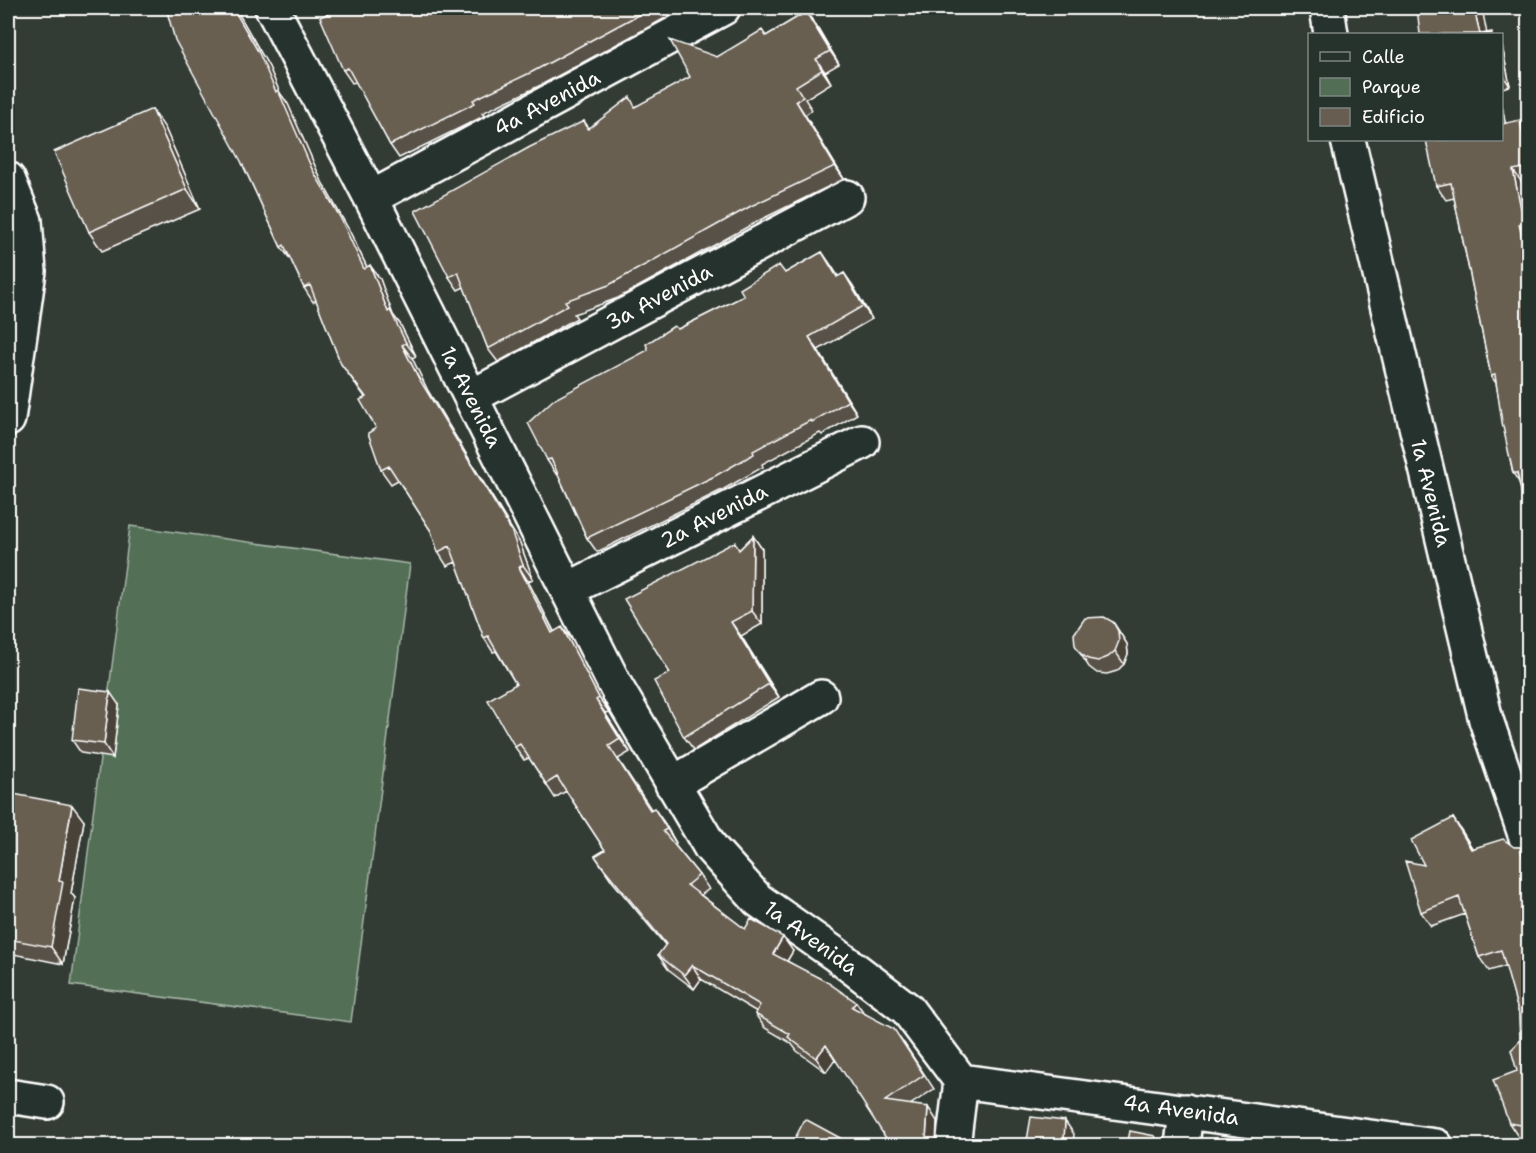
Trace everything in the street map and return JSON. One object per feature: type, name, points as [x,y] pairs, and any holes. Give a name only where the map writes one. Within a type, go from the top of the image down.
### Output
[{"type":"street","name":"1a Avenida","points":[[273,8],[371,198],[616,687],[711,848],[758,900],[835,954],[907,1009],[961,1081]]},
{"type":"street","name":"4a Avenida","points":[[371,198],[723,8]]},
{"type":"street","points":[[1327,8],[1331,33]]},
{"type":"street","name":"1a Avenida","points":[[1348,141],[1486,720],[1528,843]]},
{"type":"street","points":[[8,179],[25,221],[29,272],[8,419]]},
{"type":"street","name":"3a Avenida","points":[[471,397],[847,197]]},
{"type":"street","name":"2a Avenida","points":[[567,590],[862,442]]},
{"type":"street","points":[[672,784],[821,697]]},
{"type":"street","name":"4a Avenida","points":[[961,1081],[1436,1146]]},
{"type":"street","points":[[953,1146],[961,1081]]},
{"type":"street","points":[[8,1096],[47,1102]]},
{"type":"street","points":[[1182,1146],[1186,1111]]},
{"type":"green space","points":[[130,526],[410,564],[351,1022],[71,985]]},
{"type":"building","points":[[166,8],[233,8],[259,53],[276,92],[278,90],[312,169],[340,217],[364,269],[370,265],[388,312],[390,310],[406,343],[402,345],[418,377],[511,530],[523,565],[519,567],[552,633],[562,627],[599,698],[596,700],[620,739],[609,746],[650,810],[654,808],[667,829],[663,831],[699,875],[687,885],[745,929],[751,919],[783,937],[773,954],[827,982],[856,1002],[852,1007],[894,1029],[924,1075],[885,1101],[928,1107],[926,1139],[933,1146],[891,1146],[826,1045],[816,1058],[788,1037],[790,1034],[755,1014],[760,1005],[692,965],[684,975],[658,955],[666,944],[595,856],[605,850],[557,777],[546,784],[520,744],[515,747],[488,700],[516,684],[488,636],[484,638],[450,546],[438,552],[431,531],[389,466],[381,470],[368,433],[376,428],[360,400],[366,397],[341,364],[310,285],[304,288],[284,245],[281,247],[242,163],[175,40]]},
{"type":"building","points":[[342,8],[651,8],[532,72],[473,100],[475,103],[390,145],[348,68],[343,70],[320,17]]},
{"type":"building","points":[[1417,8],[1474,8],[1480,33],[1420,33]]},
{"type":"building","points":[[806,12],[830,51],[816,59],[822,70],[796,86],[803,97],[796,101],[835,166],[751,206],[609,285],[565,301],[568,305],[488,349],[458,272],[449,277],[415,211],[530,147],[584,121],[588,129],[630,97],[635,107],[690,77],[670,40],[717,57],[762,30],[766,36]]},
{"type":"building","points":[[152,109],[187,189],[89,232],[54,152]]},
{"type":"building","points":[[1520,120],[1528,160],[1528,167],[1513,170],[1524,223],[1519,224],[1528,265],[1528,520],[1517,473],[1513,473],[1495,375],[1491,376],[1451,183],[1436,186],[1426,141],[1503,141],[1503,124]]},
{"type":"building","points":[[822,252],[837,277],[844,273],[863,306],[809,337],[848,401],[812,422],[811,420],[753,451],[754,454],[715,476],[587,538],[551,459],[547,460],[528,423],[553,400],[648,350],[646,344],[674,326],[678,329],[744,296],[740,289],[779,265],[785,273]]},
{"type":"building","points":[[1528,525],[1528,548],[1524,526]]},
{"type":"building","points":[[753,536],[752,611],[731,622],[769,684],[684,737],[654,681],[670,673],[624,599],[735,542],[739,550]]},
{"type":"building","points":[[1104,617],[1113,622],[1118,631],[1119,641],[1115,651],[1108,657],[1098,661],[1088,659],[1075,645],[1074,634],[1085,618]]},
{"type":"building","points":[[78,688],[110,692],[104,744],[72,740]]},
{"type":"building","points":[[8,793],[72,805],[59,881],[63,882],[51,947],[8,939]]},
{"type":"building","points":[[1453,818],[1471,849],[1503,839],[1514,847],[1520,847],[1528,877],[1523,878],[1528,894],[1528,1126],[1509,1123],[1493,1080],[1517,1071],[1511,1050],[1520,1041],[1519,1014],[1501,950],[1479,957],[1459,897],[1421,912],[1405,861],[1424,865],[1411,840]]},
{"type":"building","points":[[1031,1117],[1065,1121],[1064,1139],[1110,1146],[1026,1146]]},
{"type":"building","points":[[805,1119],[855,1146],[791,1146]]},
{"type":"building","points":[[1130,1131],[1155,1136],[1160,1146],[1127,1146]]}]
